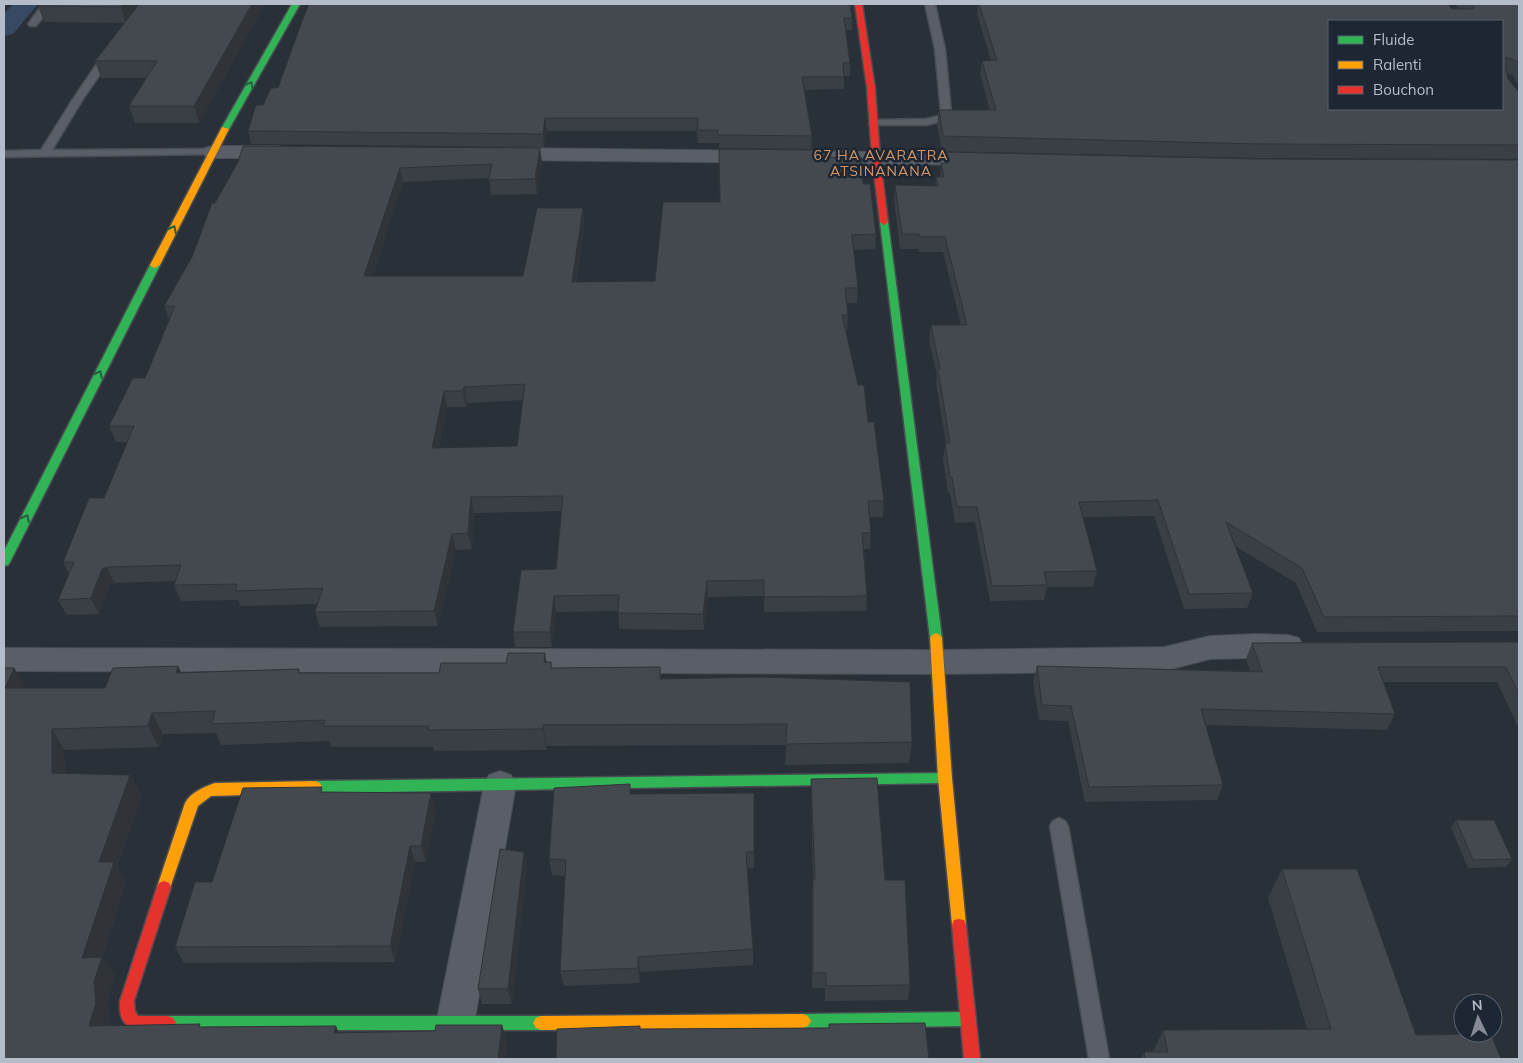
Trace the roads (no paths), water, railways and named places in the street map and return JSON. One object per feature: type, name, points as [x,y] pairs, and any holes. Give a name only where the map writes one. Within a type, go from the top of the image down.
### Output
[{"type":"street","points":[[4,562],[212,152],[296,4]]},
{"type":"street","points":[[858,4],[871,88],[876,157],[938,662],[946,778],[972,1059]]},
{"type":"street","points":[[212,152],[301,153]]},
{"type":"street","points":[[490,154],[1006,160]]},
{"type":"street","points":[[4,660],[938,662],[1164,659],[1186,651],[1213,646],[1313,645]]},
{"type":"street","points":[[946,778],[228,788],[206,792],[192,803],[126,1012],[135,1023],[455,1024],[968,1019]]},
{"type":"street","points":[[455,1024],[500,785]]},
{"type":"lane","points":[[32,24],[48,4]]},
{"type":"lane","points":[[874,123],[926,122],[942,118],[946,112],[940,49],[930,4]]},
{"type":"lane","points":[[46,153],[78,99],[117,44]]},
{"type":"lane","points":[[4,154],[212,152]]},
{"type":"lane","points":[[1059,826],[1100,1059]]},
{"type":"waterway","points":[[4,29],[26,4]]},
{"type":"district","name":"67 HA AVARATRA ATSINANANA","points":[[881,164]]}]
